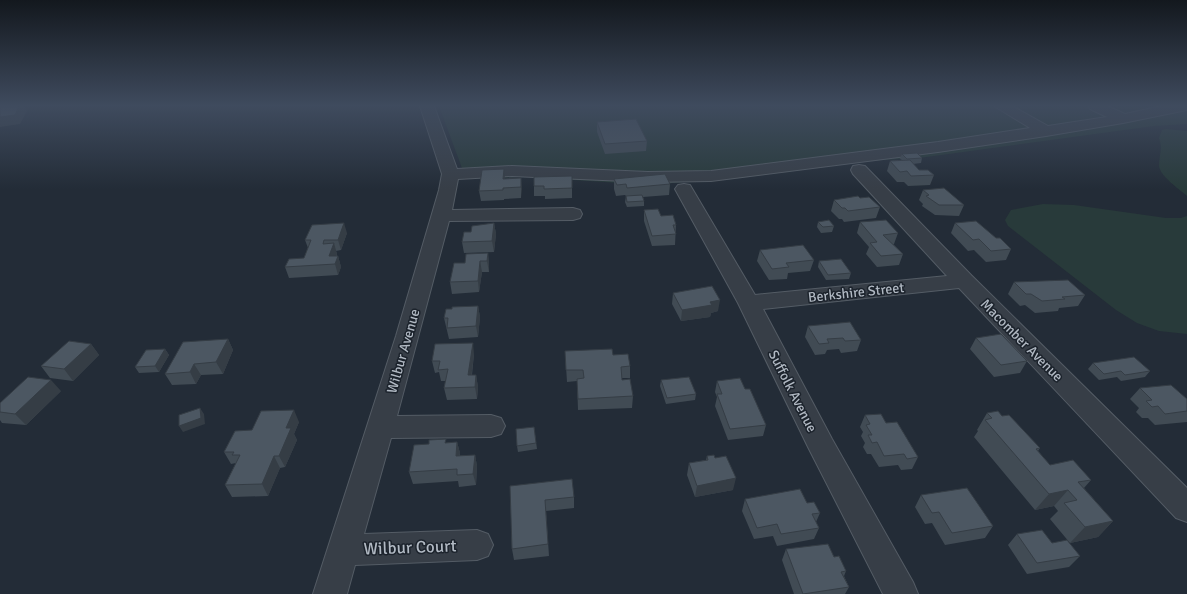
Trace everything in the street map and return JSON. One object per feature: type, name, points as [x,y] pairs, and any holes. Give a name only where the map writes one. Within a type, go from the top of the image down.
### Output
[{"type":"street","name":"Wilbur Avenue","points":[[330,594],[381,427],[448,190],[450,174],[436,134]]},
{"type":"street","points":[[450,174],[512,171],[636,177],[711,176],[1026,134]]},
{"type":"street","name":"Macomber Avenue","points":[[859,170],[964,281],[1187,508]]},
{"type":"street","name":"Suffolk Avenue","points":[[684,189],[749,303],[822,447],[901,594]]},
{"type":"street","points":[[441,216],[573,214]]},
{"type":"street","name":"Berkshire Street","points":[[749,303],[964,281]]},
{"type":"street","points":[[381,427],[491,426]]},
{"type":"street","name":"Wilbur Court","points":[[344,550],[477,545]]},
{"type":"shaded area","points":[[449,134],[1097,134],[919,158],[867,161],[771,174],[651,185],[527,177],[466,179]]},
{"type":"shaded area","points":[[1161,134],[1187,134],[1187,196],[1170,182],[1160,170],[1161,145],[1159,138]]},
{"type":"shaded area","points":[[1043,204],[1074,205],[1166,218],[1181,218],[1187,216],[1187,334],[1159,331],[1137,323],[1116,310],[1008,226],[1005,220],[1011,210]]},
{"type":"building","points":[[601,134],[643,134],[647,141],[605,144]]},
{"type":"building","points":[[917,153],[922,158],[907,159],[902,154]]},
{"type":"building","points":[[910,160],[919,170],[928,170],[934,175],[911,176],[907,171],[900,172],[890,161]]},
{"type":"building","points":[[504,169],[503,179],[521,178],[521,187],[503,188],[503,190],[479,191],[482,170]]},
{"type":"building","points":[[665,174],[670,184],[627,188],[626,184],[617,185],[614,179]]},
{"type":"building","points":[[572,176],[572,188],[544,189],[544,186],[534,186],[534,177]]},
{"type":"building","points":[[944,188],[964,205],[939,205],[926,196],[929,195],[923,190]]},
{"type":"building","points":[[642,195],[644,201],[627,202],[626,196]]},
{"type":"building","points":[[858,196],[860,198],[869,197],[880,207],[848,211],[845,208],[842,208],[834,200]]},
{"type":"building","points":[[658,209],[661,216],[673,215],[676,225],[673,225],[676,234],[652,236],[644,210]]},
{"type":"building","points":[[829,220],[834,226],[823,227],[818,222]]},
{"type":"building","points":[[886,220],[898,233],[883,235],[903,254],[881,256],[870,243],[877,242],[860,222]]},
{"type":"building","points":[[976,221],[996,238],[1000,238],[1011,249],[991,251],[979,239],[973,240],[955,223]]},
{"type":"building","points":[[344,223],[338,240],[324,240],[323,244],[334,243],[329,256],[338,256],[335,264],[285,267],[289,259],[304,258],[311,240],[305,240],[312,225]]},
{"type":"building","points":[[494,223],[492,241],[462,242],[464,232],[471,232],[472,226]]},
{"type":"building","points":[[803,245],[814,260],[786,263],[789,267],[772,269],[760,250]]},
{"type":"building","points":[[488,253],[487,261],[480,261],[478,281],[450,282],[454,263],[465,263],[466,254]]},
{"type":"building","points":[[841,259],[851,273],[828,275],[819,261]]},
{"type":"building","points":[[1068,280],[1085,295],[1042,301],[1031,294],[1026,294],[1014,282]]},
{"type":"building","points":[[712,286],[720,300],[710,302],[712,305],[682,310],[673,293]]},
{"type":"building","points":[[478,306],[476,326],[447,328],[448,318],[444,318],[446,309],[452,309],[452,307]]},
{"type":"building","points":[[850,322],[861,340],[845,341],[843,338],[827,339],[829,343],[819,344],[808,326]]},
{"type":"building","points":[[1001,334],[1027,361],[1001,365],[976,338]]},
{"type":"building","points":[[228,339],[216,362],[194,364],[190,372],[165,374],[183,342]]},
{"type":"building","points":[[69,341],[91,344],[64,369],[41,366]]},
{"type":"building","points":[[473,343],[468,375],[476,375],[475,387],[444,388],[448,369],[438,370],[440,361],[432,361],[435,344]]},
{"type":"building","points":[[165,349],[155,366],[135,367],[146,350]]},
{"type":"building","points":[[612,349],[613,355],[628,354],[630,366],[621,367],[622,380],[630,379],[633,396],[578,399],[577,379],[584,378],[583,370],[566,370],[565,351]]},
{"type":"building","points":[[1134,357],[1150,371],[1125,375],[1121,371],[1104,374],[1093,363]]},
{"type":"building","points":[[28,377],[51,380],[15,414],[0,412],[0,403]]},
{"type":"building","points":[[689,377],[696,394],[667,398],[661,380]]},
{"type":"building","points":[[740,378],[745,389],[750,389],[766,425],[730,429],[717,394],[722,394],[717,381]]},
{"type":"building","points":[[1171,385],[1187,399],[1187,411],[1165,414],[1158,406],[1152,407],[1146,401],[1152,400],[1140,388]]},
{"type":"building","points":[[200,408],[201,418],[179,426],[179,415]]},
{"type":"building","points":[[294,410],[286,428],[291,428],[279,456],[274,456],[262,484],[225,485],[240,455],[232,455],[234,452],[224,452],[235,431],[252,430],[261,411]]},
{"type":"building","points":[[998,411],[1002,416],[1009,415],[1040,448],[1036,449],[1050,465],[1073,460],[1091,480],[1078,482],[1113,521],[1085,527],[1064,503],[1077,500],[1068,490],[1049,494],[985,420],[992,418],[987,413]]},
{"type":"building","points":[[881,414],[886,423],[897,422],[918,457],[907,459],[904,454],[884,456],[877,442],[872,443],[868,435],[872,435],[866,425],[870,424],[865,415]]},
{"type":"building","points":[[534,427],[536,443],[517,446],[516,429]]},
{"type":"building","points":[[446,439],[445,443],[457,442],[456,456],[475,455],[473,474],[457,475],[457,469],[409,472],[414,445],[429,444],[429,440]]},
{"type":"building","points":[[714,455],[715,458],[726,456],[736,478],[697,486],[689,463],[708,460],[707,456]]},
{"type":"building","points":[[572,479],[574,497],[545,500],[548,544],[512,549],[510,486]]},
{"type":"building","points":[[967,488],[993,526],[952,533],[939,512],[932,513],[921,495]]},
{"type":"building","points":[[800,489],[807,503],[814,502],[820,513],[812,514],[819,528],[781,534],[777,524],[757,528],[745,499]]},
{"type":"building","points":[[1042,530],[1052,543],[1067,540],[1080,556],[1037,563],[1017,534]]},
{"type":"building","points":[[828,544],[834,557],[839,556],[846,571],[841,572],[849,587],[803,594],[786,549]]}]
